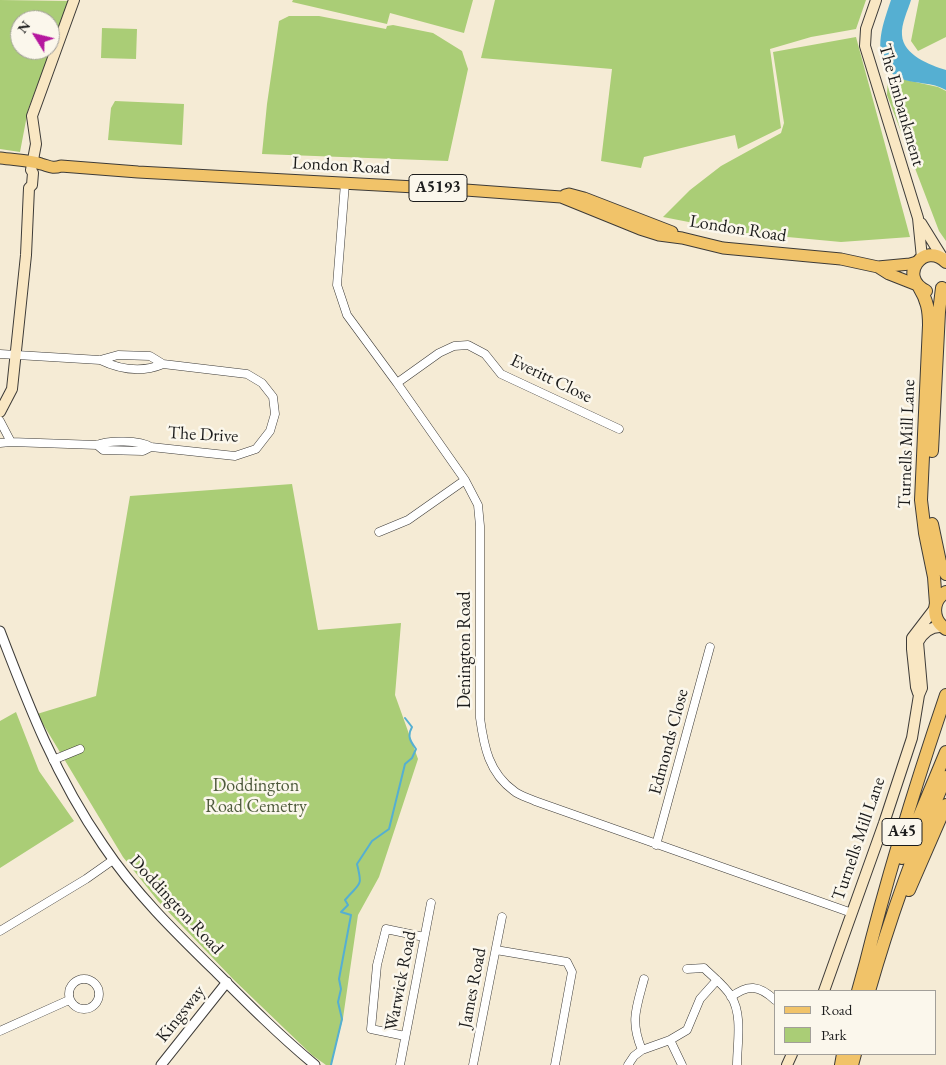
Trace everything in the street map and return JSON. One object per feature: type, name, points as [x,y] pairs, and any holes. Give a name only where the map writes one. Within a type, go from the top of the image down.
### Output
[{"type":"highway","points":[[919,260],[932,255],[945,261]]},
{"type":"highway","name":"Turnells Mill Lane","points":[[919,260],[913,276],[926,297],[929,324],[921,500],[924,533],[934,583],[935,606]]},
{"type":"highway","points":[[918,286],[928,292],[933,292],[944,286]]},
{"type":"highway","name":"Turnells Mill Lane","points":[[944,286],[940,300],[937,340],[929,506],[940,562],[946,574]]},
{"type":"highway","points":[[944,628],[935,615],[935,606],[938,598],[946,592]]},
{"type":"highway","name":"A45","points":[[858,990],[882,898],[946,695]]},
{"type":"highway","name":"A45","points":[[864,970],[902,855],[946,752]]},
{"type":"highway","name":"A45","points":[[870,990],[888,927],[908,870],[946,777]]},
{"type":"highway","name":"A45","points":[[870,990],[906,898],[946,806]]},
{"type":"main road","points":[[0,412],[12,389],[16,356],[26,255],[29,188],[32,186],[36,149],[32,116],[74,0]]},
{"type":"main road","name":"The Embankment","points":[[876,0],[866,29],[865,46],[918,218],[922,252],[919,260]]},
{"type":"main road","name":"London Road","points":[[0,158],[56,168],[61,166],[561,197],[640,229],[723,248],[841,259],[878,267],[910,264],[919,260]]},
{"type":"main road","name":"The Embankment","points":[[918,218],[945,261]]},
{"type":"main road","name":"London Road","points":[[878,267],[889,274],[918,286]]},
{"type":"main road","name":"Turnells Mill Lane","points":[[919,695],[916,687],[912,638],[935,606]]},
{"type":"main road","name":"Turnells Mill Lane","points":[[824,990],[912,738],[919,695],[922,688],[918,642],[932,628],[944,628]]},
{"type":"street","name":"Denington Road","points":[[344,183],[337,285],[347,315],[465,480],[478,505],[480,526],[480,718],[484,746],[494,772],[514,792],[656,845],[852,913]]},
{"type":"street","name":"Everitt Close","points":[[397,383],[439,353],[454,346],[468,344],[484,354],[501,374],[619,429]]},
{"type":"street","name":"The Drive","points":[[0,354],[100,360],[118,355],[150,356],[163,364],[247,374],[262,383],[272,397],[275,414],[270,431],[256,449],[234,456],[151,447],[145,443],[104,442],[97,445],[0,442]]},
{"type":"street","name":"The Drive","points":[[100,360],[116,368],[150,370],[163,364]]},
{"type":"street","points":[[0,421],[11,442]]},
{"type":"street","points":[[379,532],[408,520],[465,480]]},
{"type":"street","name":"Doddington Road","points":[[0,631],[36,726],[77,804],[113,860],[153,909],[311,1064]]},
{"type":"street","name":"Edmonds Close","points":[[656,845],[710,647]]},
{"type":"street","points":[[53,760],[80,749]]},
{"type":"street","points":[[0,931],[86,879],[113,860]]},
{"type":"street","name":"Warwick Road","points":[[400,1065],[431,903]]},
{"type":"street","name":"James Road","points":[[473,1065],[502,916]]},
{"type":"street","points":[[406,1036],[371,1029],[377,965],[386,929],[424,937]]},
{"type":"street","points":[[496,950],[567,962],[572,972],[555,1065]]},
{"type":"street","points":[[687,969],[704,968],[732,997],[738,1014],[737,1065]]},
{"type":"street","points":[[78,978],[90,979],[98,986],[99,996],[93,1006],[84,1009],[75,1007],[69,1000],[69,987],[78,978]]},
{"type":"street","points":[[642,1050],[634,1025],[636,1008],[644,980]]},
{"type":"street","points":[[628,1065],[634,1056],[642,1050],[670,1040],[687,1030],[700,999],[717,980]]},
{"type":"street","name":"Kingsway","points":[[161,1065],[227,982]]},
{"type":"street","points":[[732,997],[743,988],[756,988],[774,999]]},
{"type":"street","points":[[0,1031],[69,1000]]},
{"type":"street","points":[[670,1040],[682,1065]]},
{"type":"green space","points":[[0,0],[69,1],[60,25],[60,10],[10,10],[10,60],[47,60],[28,110],[20,152],[0,149]]},
{"type":"green space","points":[[293,0],[473,0],[464,33],[390,13],[387,24],[292,2]]},
{"type":"green space","points":[[495,0],[866,0],[856,29],[811,37],[770,49],[781,128],[738,149],[735,135],[644,157],[641,168],[601,161],[612,69],[481,58]]},
{"type":"green space","points":[[919,0],[946,0],[946,37],[918,51],[911,41]]},
{"type":"green space","points":[[289,16],[319,16],[386,29],[387,26],[393,25],[433,33],[462,51],[468,69],[448,161],[262,154],[279,21]]},
{"type":"green space","points":[[102,28],[137,29],[136,59],[101,58]]},
{"type":"green space","points":[[856,37],[910,237],[841,242],[745,233],[663,217],[690,190],[721,166],[781,133],[784,123],[773,52]]},
{"type":"green space","points":[[888,76],[938,87],[946,91],[946,241],[939,231],[887,95]]},
{"type":"green space","points":[[115,101],[184,104],[182,145],[108,140],[111,108]]},
{"type":"green space","name":"Doddington Road Cemetry","points":[[292,484],[318,630],[401,623],[395,695],[418,759],[379,877],[358,915],[343,1018],[331,1065],[326,1065],[312,1055],[234,980],[158,901],[123,857],[37,714],[96,696],[130,496]]},
{"type":"green space","points":[[16,712],[39,771],[74,821],[0,868],[0,721]]},
{"type":"water","points":[[891,0],[911,0],[903,26],[902,35],[904,42],[912,54],[918,58],[946,70],[946,90],[899,78],[891,73],[884,62],[881,54],[881,36]]},
{"type":"waterway","points":[[331,1065],[342,1019],[338,1002],[341,989],[339,979],[351,915],[341,912],[348,905],[345,900],[359,884],[360,877],[357,864],[372,841],[389,829],[405,764],[412,758],[416,749],[410,738],[412,727],[405,718]]}]
